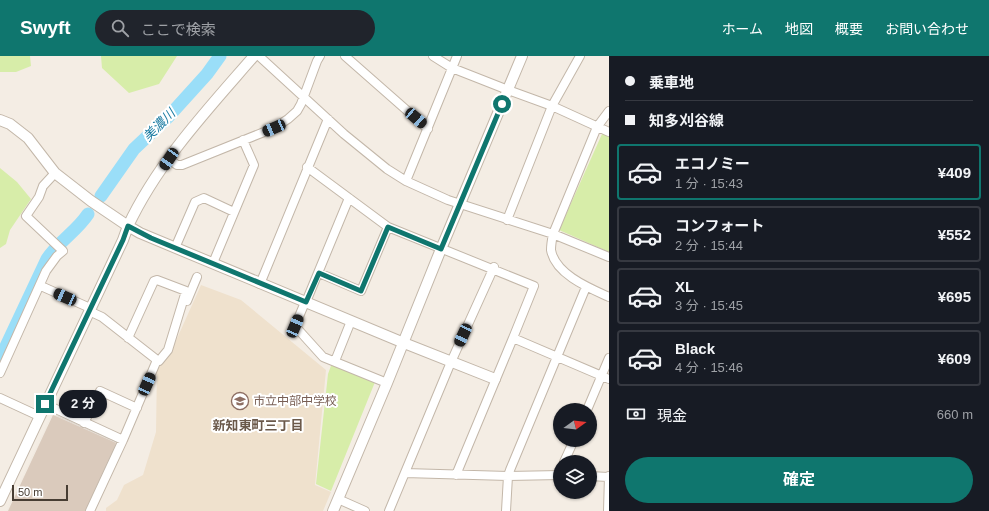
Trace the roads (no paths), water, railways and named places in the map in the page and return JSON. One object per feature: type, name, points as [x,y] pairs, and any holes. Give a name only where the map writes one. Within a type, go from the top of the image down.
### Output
[{"type":"street","points":[[0,501],[123,240],[136,208],[169,159],[197,122],[254,56]]},
{"type":"street","points":[[259,56],[303,98],[363,150],[387,169],[406,181],[431,193],[507,220],[553,234],[609,257]]},
{"type":"street","points":[[169,159],[177,165],[182,165],[283,123],[297,111],[320,56]]},
{"type":"street","points":[[345,56],[428,129]]},
{"type":"street","points":[[433,56],[452,68],[552,106],[609,132]]},
{"type":"street","points":[[406,181],[457,56]]},
{"type":"street","points":[[333,511],[522,56]]},
{"type":"street","points":[[507,220],[552,106],[580,56]]},
{"type":"street","points":[[609,111],[597,127],[553,234],[551,248],[558,266],[586,287],[609,297]]},
{"type":"street","points":[[260,284],[328,119]]},
{"type":"street","points":[[0,120],[10,124],[28,138],[55,172],[91,201],[140,233],[260,284],[495,379]]},
{"type":"street","points":[[213,263],[254,165],[243,140]]},
{"type":"street","points":[[307,167],[388,227],[441,249],[493,268],[534,286],[456,475]]},
{"type":"street","points":[[0,373],[51,264],[63,251],[26,216],[39,198],[43,186],[55,172]]},
{"type":"street","points":[[175,248],[195,202],[204,198],[234,212]]},
{"type":"street","points":[[349,198],[319,273],[295,326],[323,357],[387,383]]},
{"type":"street","points":[[319,273],[361,291],[388,227]]},
{"type":"street","points":[[389,511],[451,362],[493,268]]},
{"type":"street","points":[[182,304],[185,304],[197,278]]},
{"type":"street","points":[[128,338],[154,282],[157,280],[186,291],[168,350],[160,361],[157,360]]},
{"type":"street","points":[[40,286],[90,310],[157,360]]},
{"type":"street","points":[[506,511],[508,476],[586,287]]},
{"type":"street","points":[[335,361],[351,321]]},
{"type":"street","points":[[513,338],[605,377]]},
{"type":"street","points":[[590,403],[605,377],[609,358]]},
{"type":"street","points":[[90,511],[123,440],[157,360]]},
{"type":"street","points":[[84,423],[100,391],[137,408]]},
{"type":"street","points":[[0,398],[39,416]]},
{"type":"street","points":[[45,404],[123,440]]},
{"type":"street","points":[[405,473],[508,476],[553,474]]},
{"type":"street","points":[[597,476],[609,476],[608,511]]},
{"type":"street","points":[[338,499],[365,511]]},
{"type":"waterway","name":"美濃川","points":[[101,196],[134,149],[169,116],[207,74],[220,56]]},
{"type":"waterway","name":"美濃川","points":[[0,359],[47,259],[56,247],[84,220],[88,214]]},
{"type":"place","name":"市立中部中学校","points":[[240,401]]},
{"type":"district","name":"新知東町三丁目","points":[[258,425]]}]
